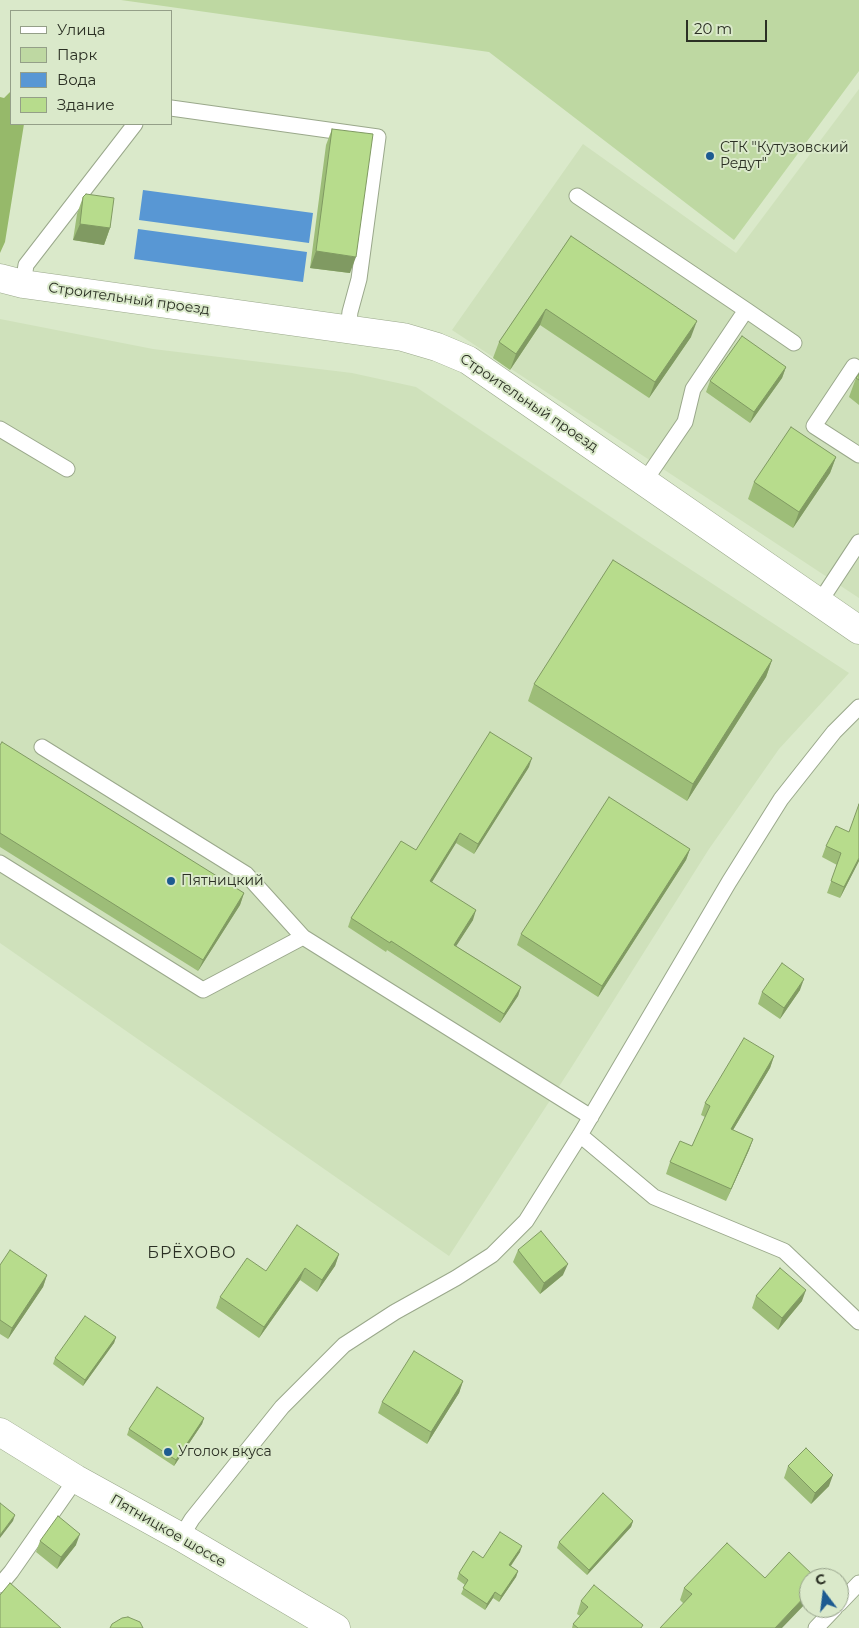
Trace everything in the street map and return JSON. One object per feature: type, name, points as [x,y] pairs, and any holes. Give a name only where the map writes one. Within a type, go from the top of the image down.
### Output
[{"type":"street","name":"Строительный проезд","points":[[11,281],[403,337],[437,347],[468,360],[859,630]]},
{"type":"street","name":"Пятницкое шоссе","points":[[0,1432],[76,1479],[181,1537],[336,1628]]},
{"type":"lane","points":[[172,108],[378,136],[359,279],[350,312],[348,330]]},
{"type":"lane","points":[[11,281],[26,265],[134,125]]},
{"type":"lane","points":[[577,196],[794,343]]},
{"type":"lane","points":[[644,482],[685,422],[693,389],[746,310]]},
{"type":"lane","points":[[854,366],[814,426],[859,455]]},
{"type":"lane","points":[[0,429],[67,469]]},
{"type":"lane","points":[[819,603],[859,542]]},
{"type":"lane","points":[[181,1537],[192,1519],[282,1407],[344,1345],[492,1255],[526,1221],[591,1117],[724,890],[781,799],[834,732],[859,707]]},
{"type":"lane","points":[[42,747],[246,874],[303,937],[591,1117]]},
{"type":"lane","points":[[0,863],[202,990],[303,937]]},
{"type":"lane","points":[[580,1135],[654,1198],[784,1251],[859,1322]]},
{"type":"lane","points":[[0,1585],[76,1479]]},
{"type":"lane","points":[[849,1594],[859,1583]]},
{"type":"lane","points":[[816,1628],[826,1618]]},
{"type":"shaded area","points":[[859,89],[859,598],[452,330],[583,144],[736,253]]},
{"type":"shaded area","points":[[0,319],[153,349],[352,373],[416,387],[849,673],[779,749],[709,849],[571,1068],[449,1256],[0,943]]},
{"type":"green space","name":"СТК \"Кутузовский Редут\"","points":[[121,0],[859,0],[859,71],[734,240],[489,52]]},
{"type":"green space","points":[[10,92],[10,125],[24,125],[5,242],[0,253],[0,97],[4,98]]},
{"type":"water","points":[[143,190],[313,213],[309,243],[139,220]]},
{"type":"water","points":[[138,229],[307,252],[303,282],[134,259]]},
{"type":"building","points":[[332,129],[373,134],[356,257],[316,251]]},
{"type":"building","points":[[86,194],[114,198],[110,228],[80,224],[83,197]]},
{"type":"building","points":[[571,236],[697,321],[655,382],[546,309],[516,354],[499,342]]},
{"type":"building","points":[[742,336],[786,367],[754,412],[710,381]]},
{"type":"building","points":[[791,427],[836,457],[799,512],[754,482]]},
{"type":"building","points":[[613,560],[772,660],[693,784],[534,684]]},
{"type":"building","points":[[490,732],[532,758],[478,844],[460,833],[430,881],[476,910],[454,945],[521,987],[504,1014],[391,941],[390,943],[351,918],[401,841],[416,850]]},
{"type":"building","points":[[2,742],[244,893],[203,960],[0,833],[0,745]]},
{"type":"building","points":[[609,797],[690,849],[602,986],[521,934]]},
{"type":"building","points":[[859,804],[859,858],[844,887],[831,881],[841,853],[826,846],[836,826],[849,832]]},
{"type":"building","points":[[782,963],[804,979],[784,1008],[762,992]]},
{"type":"building","points":[[744,1038],[774,1056],[731,1129],[753,1139],[731,1189],[670,1162],[680,1141],[692,1146],[710,1106],[705,1103]]},
{"type":"building","points":[[297,1225],[339,1254],[322,1280],[305,1268],[264,1327],[220,1297],[247,1258],[266,1271]]},
{"type":"building","points":[[541,1231],[568,1264],[544,1283],[518,1250]]},
{"type":"building","points":[[10,1250],[47,1275],[12,1328],[0,1320],[0,1265]]},
{"type":"building","points":[[780,1268],[806,1290],[782,1318],[756,1296]]},
{"type":"building","points":[[85,1316],[116,1337],[85,1380],[55,1358]]},
{"type":"building","points":[[414,1351],[463,1381],[431,1432],[382,1402]]},
{"type":"building","points":[[157,1387],[204,1418],[176,1460],[129,1429]]},
{"type":"building","points":[[806,1448],[833,1475],[815,1493],[788,1466]]},
{"type":"building","points":[[603,1493],[633,1521],[589,1570],[559,1542]]},
{"type":"building","points":[[0,1503],[15,1515],[0,1535]]},
{"type":"building","points":[[58,1516],[80,1534],[61,1557],[40,1541]]},
{"type":"building","points":[[500,1532],[522,1546],[509,1565],[518,1571],[501,1596],[495,1592],[487,1604],[463,1588],[468,1580],[459,1573],[473,1551],[483,1558]]},
{"type":"building","points":[[727,1543],[765,1578],[789,1552],[806,1568],[799,1568],[799,1603],[775,1628],[660,1628],[692,1594],[684,1588]]},
{"type":"building","points":[[10,1583],[61,1628],[0,1628],[0,1595]]},
{"type":"building","points":[[594,1585],[643,1625],[641,1628],[578,1628],[573,1624],[588,1607],[581,1601]]},
{"type":"building","points":[[128,1617],[140,1622],[143,1628],[110,1628],[112,1624]]},
{"type":"place","name":"СТК \"Кутузовский Редут\"","points":[[710,156]]},
{"type":"place","name":"Пятницкий","points":[[171,881]]},
{"type":"place","name":"Уголок вкуса","points":[[168,1452]]},
{"type":"district","name":"БРЁХОВО","points":[[192,1253]]}]
